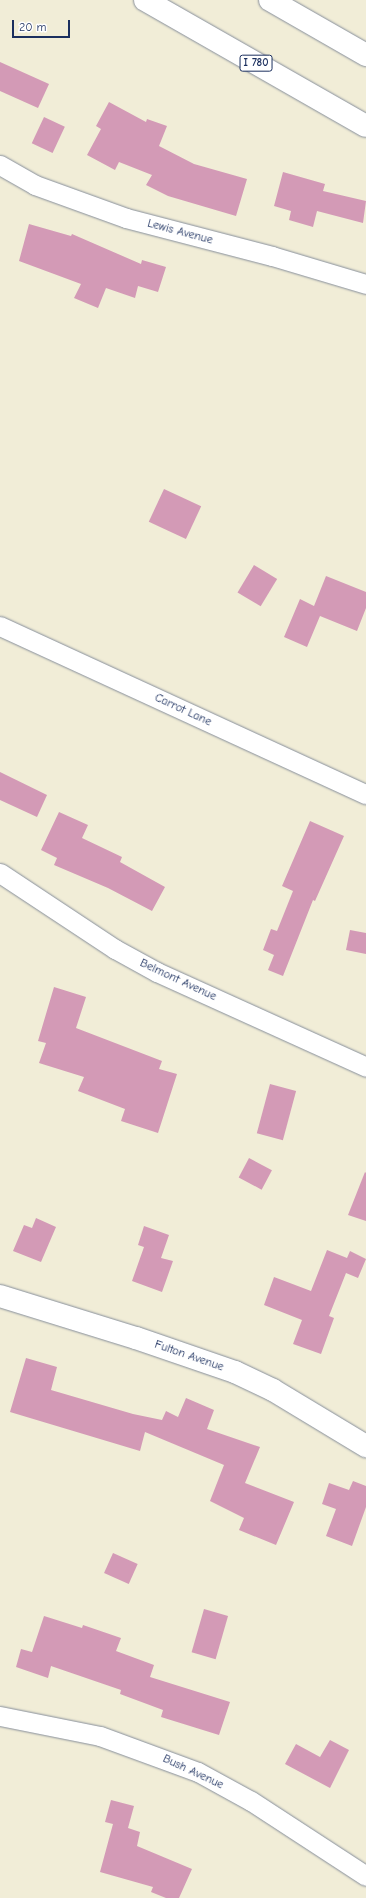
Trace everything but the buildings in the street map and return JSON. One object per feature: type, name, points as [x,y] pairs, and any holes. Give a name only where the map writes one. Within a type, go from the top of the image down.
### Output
[{"type":"main road","name":"I 780","points":[[145,0],[366,126]]},
{"type":"main road","points":[[270,0],[366,55]]},
{"type":"main road","name":"Fulton Avenue","points":[[0,1296],[136,1338],[235,1372],[273,1390],[366,1446]]},
{"type":"street","name":"Lewis Avenue","points":[[0,165],[35,185],[126,218],[272,256],[366,284]]},
{"type":"street","name":"Carrot Lane","points":[[0,626],[366,794]]},
{"type":"street","name":"Belmont Avenue","points":[[0,873],[115,949],[157,972],[366,1067]]},
{"type":"street","name":"Bush Avenue","points":[[0,1716],[100,1736],[198,1772],[251,1800],[366,1876]]}]
